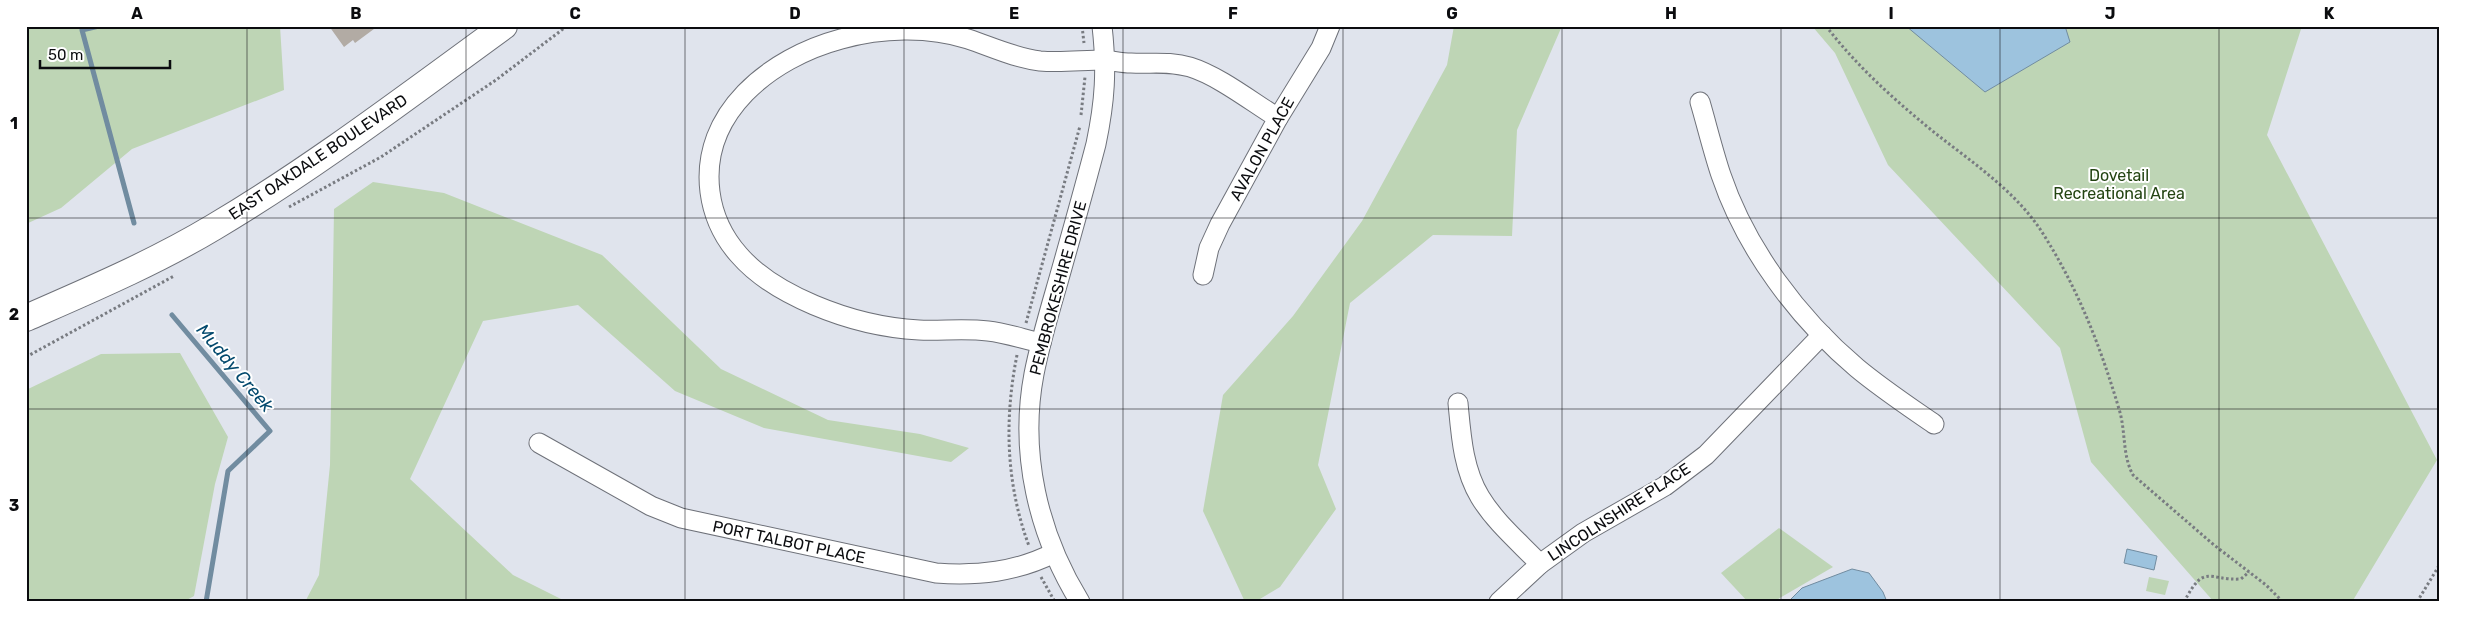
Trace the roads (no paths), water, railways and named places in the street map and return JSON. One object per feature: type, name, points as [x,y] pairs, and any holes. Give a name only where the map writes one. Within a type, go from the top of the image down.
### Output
[{"type":"main road","name":"EAST OAKDALE BOULEVARD","points":[[26,318],[125,276],[212,228],[268,194],[504,26]]},
{"type":"street","name":"PEMBROKESHIRE DRIVE","points":[[1080,602],[1054,553],[1037,503],[1029,439],[1030,407],[1041,343],[1096,144],[1103,112],[1106,60],[1102,26]]},
{"type":"street","name":"AVALON PLACE","points":[[1203,276],[1209,248],[1220,224],[1278,118],[1320,48],[1330,26]]},
{"type":"street","points":[[1041,343],[986,331],[918,330],[886,327],[840,315],[813,305],[754,270],[739,256],[727,239],[717,221],[712,201],[709,181],[710,157],[717,134],[727,113],[742,95],[763,76],[791,59],[841,39],[874,32],[903,30],[932,32],[965,38],[1020,58],[1043,61],[1106,60],[1131,63],[1168,62],[1192,68],[1278,118]]},
{"type":"street","points":[[1700,102],[1721,176],[1740,220],[1764,261],[1786,292],[1822,335],[1857,368],[1934,424]]},
{"type":"street","name":"LINCOLNSHIRE PLACE","points":[[1499,602],[1540,564],[1583,533],[1665,486],[1706,454],[1822,335]]},
{"type":"street","points":[[1458,403],[1463,450],[1470,475],[1480,497],[1491,513],[1540,564]]},
{"type":"street","name":"PORT TALBOT PLACE","points":[[539,443],[651,506],[681,518],[713,526],[945,574],[990,573],[1016,568],[1054,553]]},
{"type":"water","points":[[1906,26],[2065,26],[2070,42],[1985,92]]},
{"type":"water","points":[[2127,549],[2157,556],[2154,570],[2124,563]]},
{"type":"water","points":[[1852,569],[1869,573],[1883,592],[1887,602],[1788,602],[1802,588]]},
{"type":"waterway","name":"Muddy Creek","points":[[99,26],[82,30],[134,223]]},
{"type":"waterway","name":"Muddy Creek","points":[[172,315],[270,431],[228,471],[206,602]]},
{"type":"park label","name":"Dovetail Recreational Area","points":[[2119,184]]}]
